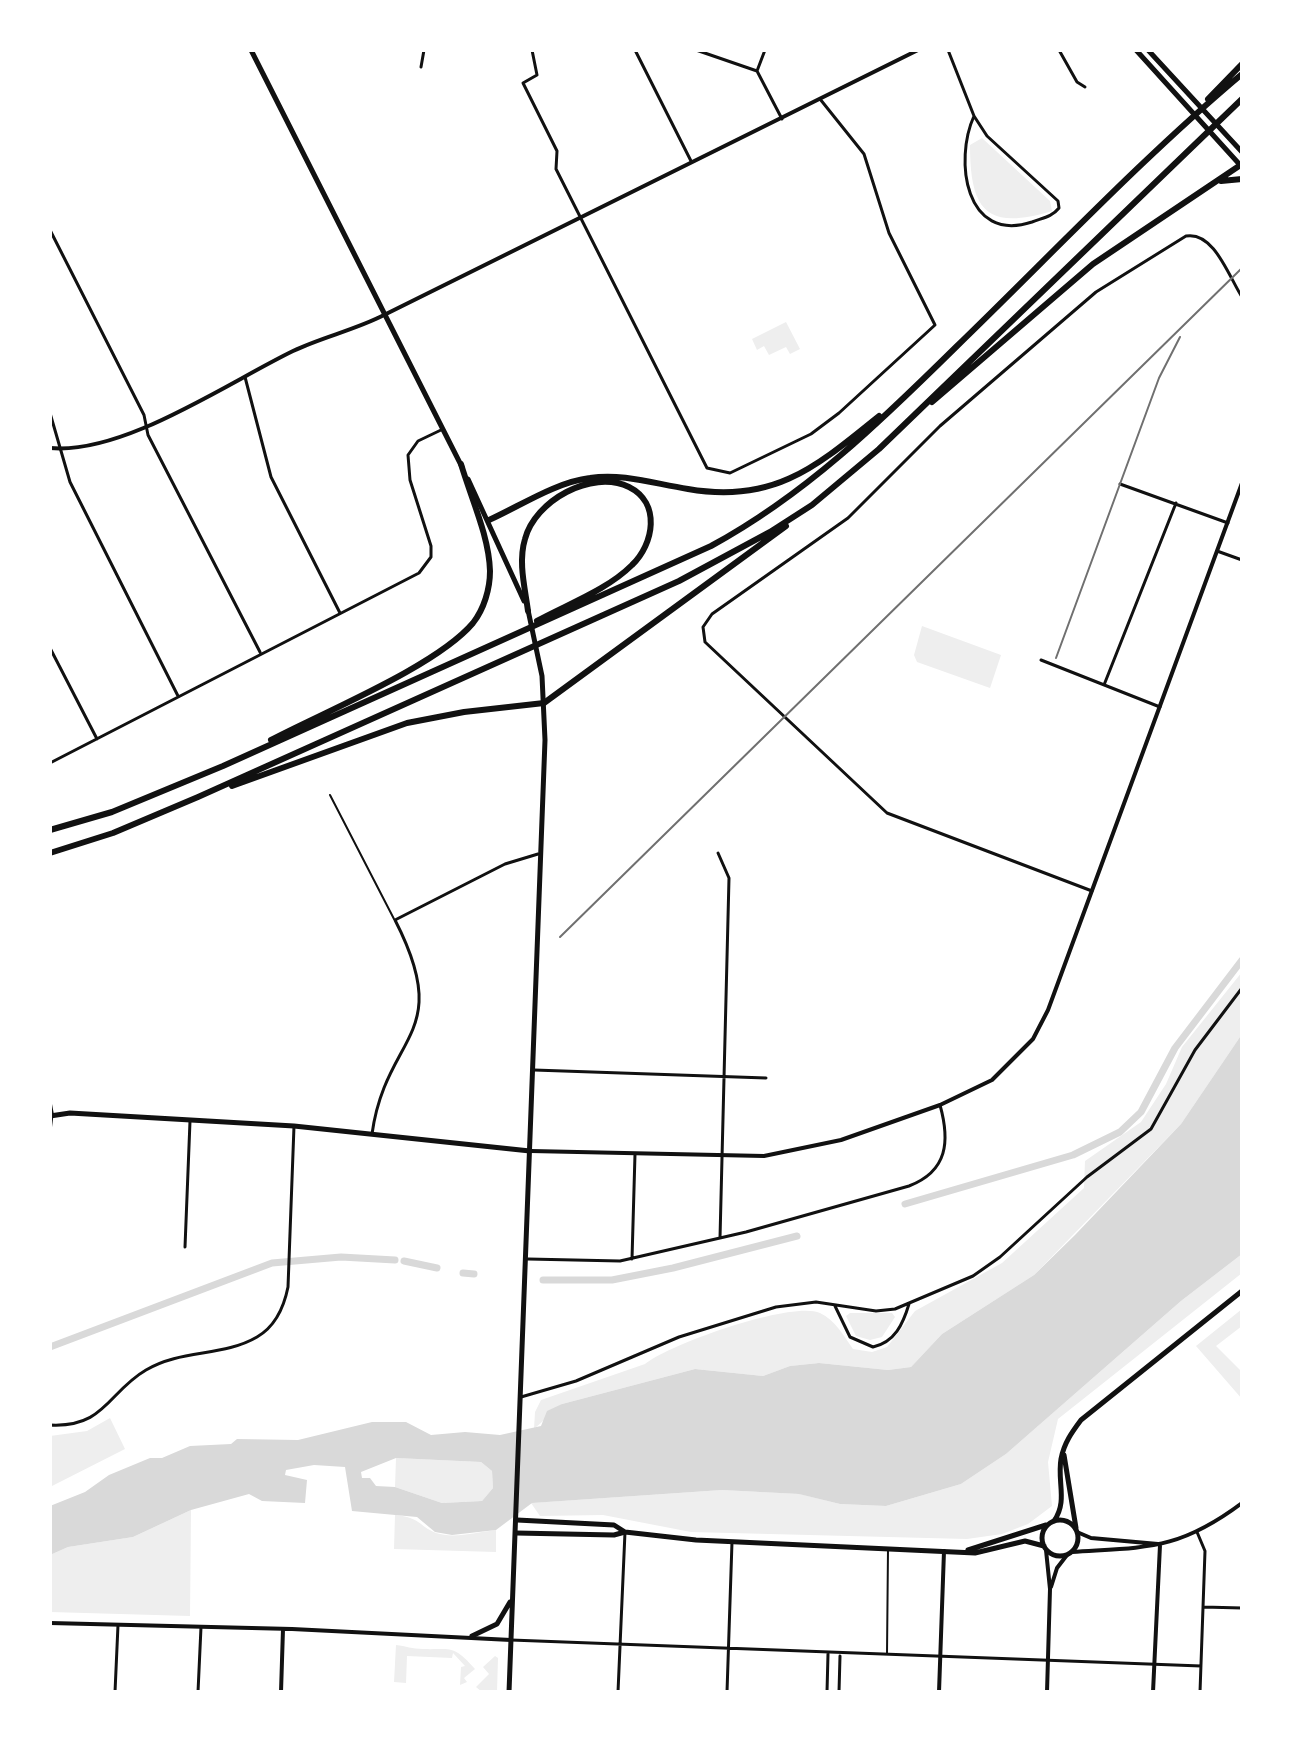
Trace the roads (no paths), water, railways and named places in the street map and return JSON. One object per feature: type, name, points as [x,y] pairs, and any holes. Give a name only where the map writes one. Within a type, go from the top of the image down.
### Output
[{"type":"highway","points":[[50,830],[112,812],[223,766],[711,546],[776,507],[846,452],[922,380],[1177,132],[1242,64]]},
{"type":"highway","points":[[1177,132],[1242,74]]},
{"type":"highway","points":[[879,449],[1242,99]]},
{"type":"highway","points":[[198,797],[407,723],[464,712],[544,703],[812,505],[1070,282],[1242,165]]},
{"type":"highway","points":[[1210,185],[1242,179]]},
{"type":"highway","points":[[489,520],[570,483],[594,477],[624,477],[723,494],[765,490],[821,462],[922,380]]},
{"type":"highway","points":[[223,766],[404,671],[452,641],[474,622],[486,599],[490,571],[461,464]]},
{"type":"highway","points":[[528,611],[522,555],[528,529],[541,510],[581,487],[615,483],[630,488],[647,505],[652,529],[641,555],[620,575],[555,614]]},
{"type":"highway","points":[[50,853],[113,833],[198,797],[679,581],[812,505]]},
{"type":"main road","points":[[251,50],[489,520],[528,611],[539,656],[544,703],[534,1070],[509,1692]]},
{"type":"main road","points":[[1136,50],[1242,165]]},
{"type":"main road","points":[[1148,50],[1242,152]]},
{"type":"main road","points":[[51,1115],[294,1126],[531,1151]]},
{"type":"main road","points":[[1045,1548],[1042,1535],[1063,1500],[1060,1473],[1064,1446],[1089,1412],[1242,1291]]},
{"type":"main road","points":[[516,1533],[614,1535],[625,1532],[732,1542],[983,1553],[1025,1541],[1045,1548],[1056,1556],[1070,1553],[1078,1543],[1064,1446]]},
{"type":"main road","points":[[517,1517],[614,1525],[625,1532]]},
{"type":"main road","points":[[967,1550],[1052,1522],[1066,1521],[1077,1531]]},
{"type":"main road","points":[[472,1636],[497,1624],[513,1597]]},
{"type":"street","points":[[421,67],[424,50]]},
{"type":"street","points":[[532,50],[537,75],[523,83],[557,151],[556,169],[707,468],[730,473],[811,434],[837,415],[935,325],[889,233],[864,154],[820,99]]},
{"type":"street","points":[[635,50],[691,161]]},
{"type":"street","points":[[696,50],[757,71],[782,119]]},
{"type":"street","points":[[757,71],[765,50]]},
{"type":"street","points":[[50,448],[61,449],[118,438],[146,426],[296,349],[384,315],[918,50]]},
{"type":"street","points":[[948,50],[974,116],[987,136],[1058,201],[1059,208],[1053,215],[1011,226],[987,218],[976,207],[968,188],[963,159],[967,132],[974,116]]},
{"type":"street","points":[[1059,50],[1077,82],[1085,87]]},
{"type":"street","points":[[50,230],[261,653]]},
{"type":"street","points":[[1092,891],[887,813],[705,642],[703,627],[712,614],[848,518],[974,398],[1096,292],[1186,236],[1196,234],[1207,239],[1242,297]]},
{"type":"street","points":[[245,376],[271,477],[340,613]]},
{"type":"street","points":[[50,413],[70,482],[178,696]]},
{"type":"street","points":[[50,763],[419,573],[427,566],[431,546],[410,480],[408,455],[418,441],[443,429]]},
{"type":"street","points":[[531,1151],[764,1156],[798,1151],[841,1140],[940,1105],[992,1080],[1033,1039],[1048,1010],[1242,483]]},
{"type":"street","points":[[1120,484],[1228,523]]},
{"type":"street","points":[[1104,685],[1176,503]]},
{"type":"street","points":[[1217,551],[1242,560]]},
{"type":"street","points":[[50,648],[97,739]]},
{"type":"street","points":[[1041,660],[1160,707]]},
{"type":"street","points":[[718,853],[729,878],[720,1238]]},
{"type":"street","points":[[372,1134],[378,1106],[412,1034],[420,1006],[417,971],[395,920],[505,864],[540,854]]},
{"type":"street","points":[[521,1397],[576,1381],[686,1334],[776,1307],[799,1302],[876,1311],[909,1304],[988,1266],[1087,1177],[1151,1129],[1190,1058],[1242,988]]},
{"type":"street","points":[[534,1070],[766,1078]]},
{"type":"street","points":[[50,1104],[50,1131]]},
{"type":"street","points":[[528,1259],[597,1263],[632,1259],[909,1186],[927,1177],[942,1161],[946,1146],[940,1105]]},
{"type":"street","points":[[185,1247],[190,1121]]},
{"type":"street","points":[[50,1425],[73,1425],[92,1418],[144,1371],[167,1359],[221,1350],[257,1337],[269,1327],[284,1305],[289,1268],[294,1126]]},
{"type":"street","points":[[632,1259],[635,1152]]},
{"type":"street","points":[[835,1306],[850,1337],[873,1347],[888,1342],[897,1332],[909,1304]]},
{"type":"street","points":[[1050,1589],[1057,1568],[1070,1553],[1137,1550],[1160,1545],[1197,1532],[1242,1503]]},
{"type":"street","points":[[1077,1531],[1091,1538],[1135,1539],[1160,1545]]},
{"type":"street","points":[[618,1692],[625,1532]]},
{"type":"street","points":[[1197,1532],[1205,1551],[1200,1692]]},
{"type":"street","points":[[727,1692],[732,1542]]},
{"type":"street","points":[[1153,1692],[1160,1545]]},
{"type":"street","points":[[1045,1548],[1050,1589],[1047,1692]]},
{"type":"street","points":[[939,1692],[944,1550]]},
{"type":"street","points":[[1203,1607],[1242,1608]]},
{"type":"street","points":[[50,1623],[472,1636],[620,1646],[1201,1666]]},
{"type":"street","points":[[115,1692],[118,1625]]},
{"type":"street","points":[[198,1692],[201,1627]]},
{"type":"street","points":[[281,1692],[283,1629]]},
{"type":"street","points":[[827,1692],[828,1654]]},
{"type":"street","points":[[839,1692],[840,1654]]},
{"type":"lane","points":[[330,795],[395,920]]},
{"type":"lane","points":[[887,1656],[888,1547]]},
{"type":"waterway","points":[[905,1204],[1073,1155],[1120,1132],[1141,1112],[1175,1048],[1242,960]]},
{"type":"waterway","points":[[543,1280],[612,1280],[673,1268],[797,1236]]},
{"type":"waterway","points":[[50,1347],[272,1263],[341,1257],[395,1260]]},
{"type":"waterway","points":[[404,1261],[437,1268]]},
{"type":"waterway","points":[[463,1273],[474,1274]]},
{"type":"railway","points":[[560,937],[1242,268]]},
{"type":"railway","points":[[1056,658],[1159,378],[1180,337]]}]
